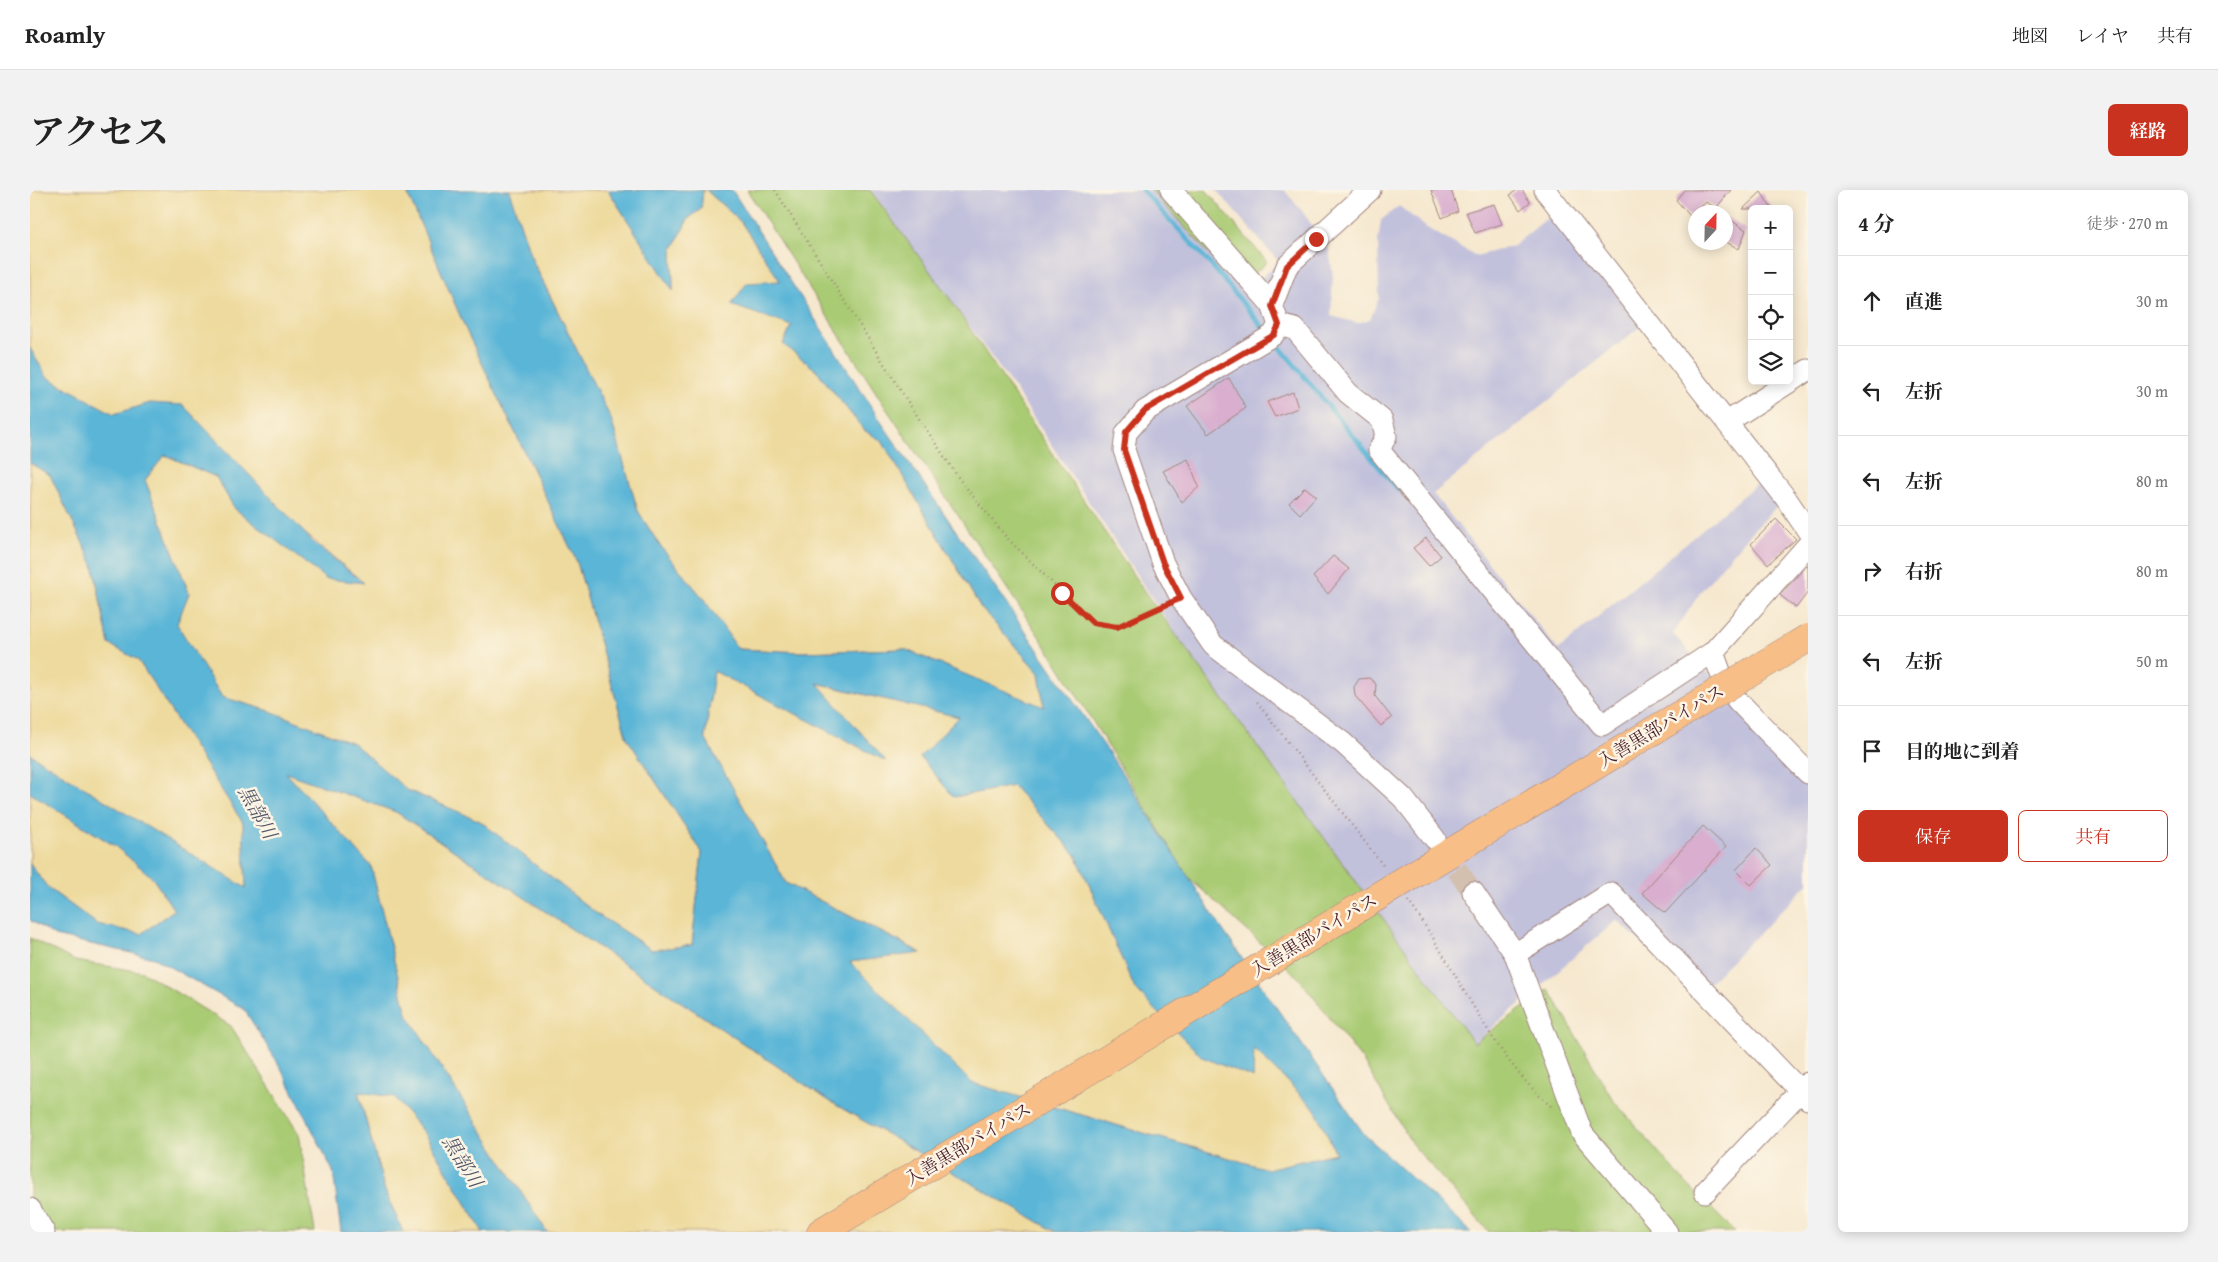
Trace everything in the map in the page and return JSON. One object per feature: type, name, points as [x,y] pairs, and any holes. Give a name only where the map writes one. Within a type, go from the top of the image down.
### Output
[{"type":"highway","name":"入善黒部バイパス","points":[[821,1232],[1376,897],[1446,843],[1808,638]]},
{"type":"street","points":[[1170,190],[1275,315],[1295,330],[1348,393],[1382,420],[1386,436],[1380,450],[1602,725],[1713,652],[1808,545]]},
{"type":"street","points":[[1370,190],[1287,266],[1275,315],[1274,335],[1145,410],[1126,432],[1124,450],[1163,563],[1181,598],[1213,645],[1343,743],[1404,798],[1446,843]]},
{"type":"street","points":[[1545,190],[1785,497],[1808,531]]},
{"type":"street","points":[[1727,422],[1808,370]]},
{"type":"street","points":[[1713,652],[1721,674]]},
{"type":"street","points":[[1738,700],[1808,773]]},
{"type":"street","points":[[1473,892],[1515,954],[1582,1133],[1667,1232]]},
{"type":"street","points":[[1515,954],[1611,893],[1805,1091],[1705,1192]]},
{"type":"street","points":[[30,1209],[44,1232]]},
{"type":"path","points":[[775,190],[908,402],[960,480],[1008,538],[1062,593],[1093,623],[1117,627],[1181,598]]},
{"type":"shaded area","points":[[871,190],[1151,190],[1244,293],[1279,262],[1216,190],[1284,190],[1302,211],[1329,249],[1333,276],[1331,316],[1358,323],[1370,319],[1379,298],[1378,241],[1381,220],[1399,206],[1427,228],[1476,256],[1513,246],[1551,215],[1642,325],[1433,494],[1558,650],[1765,477],[1778,505],[1750,533],[1702,590],[1673,634],[1808,782],[1808,884],[1697,995],[1617,920],[1474,1043],[1187,651],[1014,388]]},
{"type":"green space","points":[[747,190],[870,190],[948,296],[1144,591],[1474,1043],[1549,989],[1613,1100],[1682,1179],[1735,1232],[1489,1232],[1412,1144],[1363,1061],[1298,977],[1188,877],[1057,663],[882,402]]},
{"type":"green space","points":[[1151,190],[1206,190],[1267,262],[1239,287]]},
{"type":"green space","points":[[30,938],[75,961],[143,972],[231,1026],[299,1134],[315,1232],[30,1232]]},
{"type":"sand","points":[[30,190],[406,190],[467,332],[577,562],[627,738],[702,852],[692,945],[652,950],[597,914],[480,821],[407,790],[353,743],[270,711],[222,697],[176,624],[189,593],[145,480],[165,455],[216,477],[235,509],[363,582],[150,403],[114,415],[47,377],[30,349]]},
{"type":"sand","points":[[509,190],[608,190],[673,290],[672,251],[688,219],[701,209],[703,190],[706,190],[741,222],[781,282],[792,326],[783,344],[816,370],[864,430],[882,441],[981,608],[1039,673],[1044,708],[904,649],[801,652],[738,649],[703,598],[660,546],[638,511],[611,419],[532,259]]},
{"type":"sand","points":[[30,463],[50,475],[93,564],[109,644],[138,660],[243,823],[246,889],[30,754]]},
{"type":"sand","points":[[714,671],[884,760],[816,683],[960,717],[920,757],[954,797],[1013,786],[1076,855],[1135,989],[1253,1078],[1253,1048],[1315,1109],[1336,1153],[1267,1169],[972,1083],[849,962],[920,952],[786,883],[705,738]]},
{"type":"sand","points":[[285,772],[396,812],[831,1102],[1056,1232],[547,1232],[407,1014],[371,866]]},
{"type":"sand","points":[[30,793],[115,846],[152,877],[174,910],[141,934],[97,924],[48,888],[30,864]]},
{"type":"sand","points":[[358,1091],[394,1097],[424,1133],[483,1232],[403,1232],[385,1191]]},
{"type":"water","name":"黒部川","points":[[406,190],[509,190],[532,260],[611,419],[638,511],[660,546],[703,598],[738,649],[801,652],[904,649],[1044,707],[1039,673],[981,608],[882,441],[864,430],[816,370],[783,344],[792,326],[731,305],[747,283],[780,281],[741,222],[706,190],[732,190],[881,422],[1107,750],[1222,929],[1364,1134],[1471,1232],[1056,1232],[831,1102],[396,812],[286,773],[371,866],[407,1014],[547,1232],[483,1232],[424,1133],[394,1097],[358,1092],[385,1191],[403,1232],[341,1232],[333,1171],[281,1068],[244,1009],[154,958],[55,936],[30,920],[30,864],[48,888],[97,924],[141,934],[174,910],[152,877],[115,846],[30,793],[30,754],[246,888],[243,823],[138,660],[109,644],[93,564],[50,475],[30,463],[30,348],[47,377],[114,414],[150,403],[183,405],[314,543],[364,583],[326,579],[235,509],[216,477],[165,455],[145,480],[189,593],[177,624],[222,697],[270,711],[353,743],[407,790],[480,821],[597,914],[652,950],[692,945],[702,852],[627,738],[577,562],[467,332]],"holes":[[[714,671],[886,761],[817,683],[959,717],[920,757],[954,797],[1013,786],[1076,855],[1135,989],[1202,1057],[1253,1078],[1254,1049],[1315,1109],[1336,1153],[1267,1169],[972,1083],[850,962],[921,953],[786,883],[705,738]]]},
{"type":"water","points":[[608,190],[703,190],[701,209],[688,219],[672,251],[673,291]]},
{"type":"building","points":[[1431,190],[1451,190],[1458,211],[1442,218]]},
{"type":"building","points":[[1517,190],[1522,190],[1530,202],[1520,210],[1510,195]]},
{"type":"building","points":[[1684,190],[1731,190],[1718,205],[1711,205],[1706,202],[1703,205],[1688,205],[1688,214],[1676,200]]},
{"type":"building","points":[[1761,192],[1769,205],[1748,205],[1748,209],[1743,209]]},
{"type":"building","points":[[1494,204],[1502,224],[1475,233],[1466,212]]},
{"type":"building","points":[[1733,222],[1746,230],[1739,249],[1733,246]]},
{"type":"building","points":[[1229,378],[1246,408],[1208,434],[1187,406]]},
{"type":"building","points":[[1293,392],[1298,408],[1275,417],[1267,402]]},
{"type":"building","points":[[1188,459],[1199,487],[1182,502],[1163,471]]},
{"type":"building","points":[[1305,487],[1316,496],[1300,514],[1289,503]]},
{"type":"building","points":[[1776,519],[1796,539],[1768,564],[1751,544]]},
{"type":"building","points":[[1426,538],[1441,556],[1429,566],[1413,548]]},
{"type":"building","points":[[1333,556],[1349,569],[1328,594],[1313,577]]},
{"type":"building","points":[[1808,564],[1808,592],[1796,608],[1780,595]]},
{"type":"building","points":[[1369,678],[1376,684],[1375,696],[1392,718],[1381,726],[1355,696],[1354,687],[1359,679]]},
{"type":"building","points":[[1703,826],[1726,847],[1665,913],[1642,893]]},
{"type":"building","points":[[1756,848],[1772,865],[1751,885],[1736,870]]},
{"type":"waterway","points":[[1142,190],[1207,260],[1267,332]]},
{"type":"waterway","points":[[1274,340],[1398,490]]},
{"type":"tunnel","points":[[1438,843],[1473,892]]},
{"type":"route","points":[[1062,593],[1093,623],[1117,627],[1181,598],[1163,563],[1124,450],[1126,432],[1145,410],[1274,335],[1279,325],[1272,306],[1287,266],[1316,239]]}]
